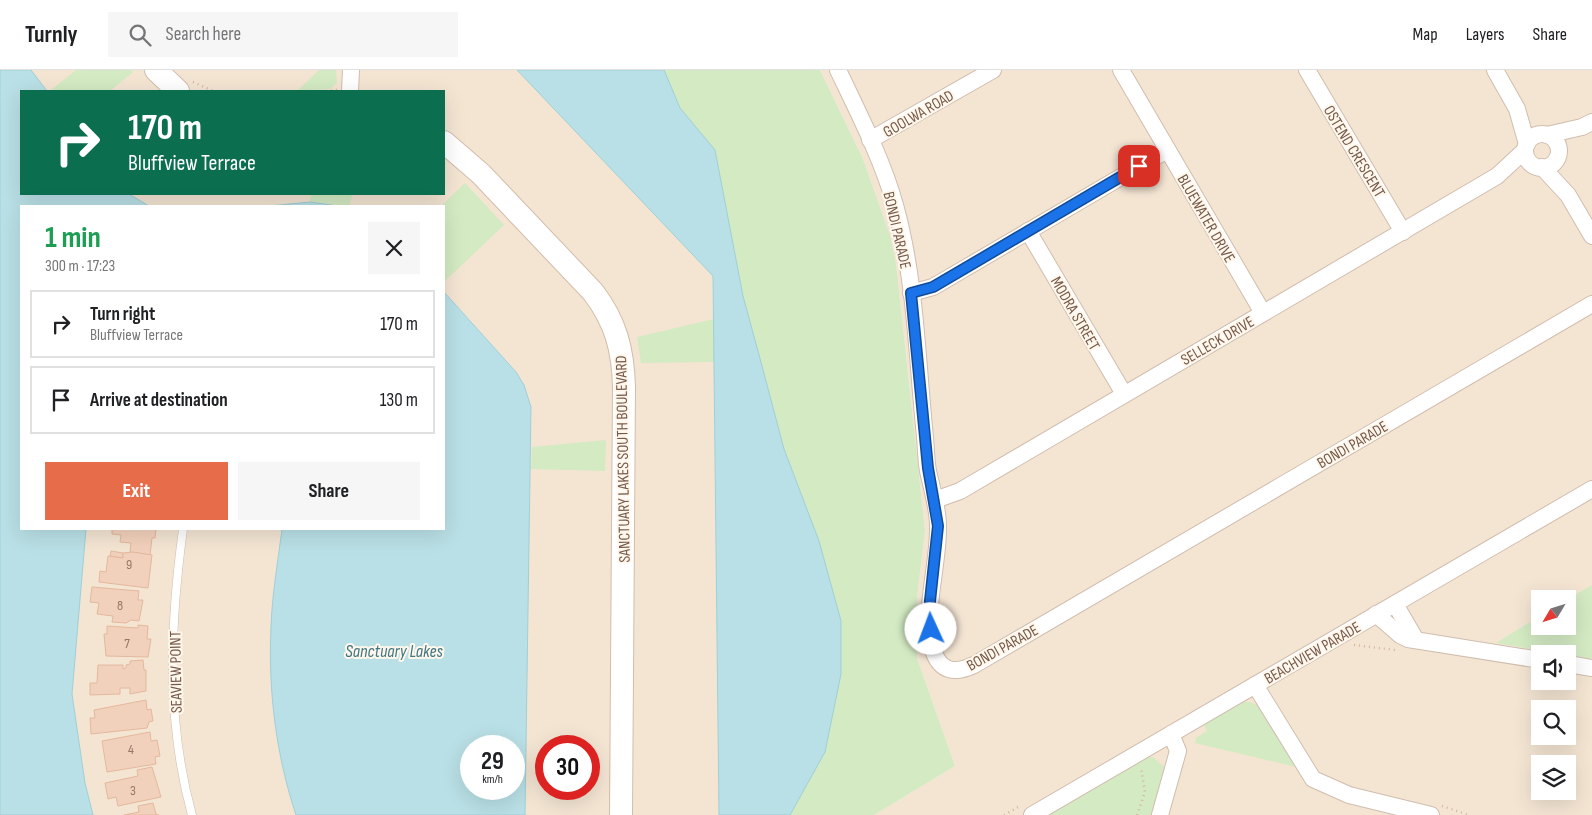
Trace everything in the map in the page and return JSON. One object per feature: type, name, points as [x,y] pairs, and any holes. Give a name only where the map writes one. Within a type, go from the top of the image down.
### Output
[{"type":"street","points":[[156,70],[182,84]]},
{"type":"street","points":[[350,90],[351,70]]},
{"type":"street","name":"BONDI PARADE","points":[[838,70],[870,140],[896,211],[906,257],[928,468],[938,526],[930,601],[932,643],[936,656],[945,669],[956,671],[974,665],[1592,304]]},
{"type":"street","name":"GOOLWA ROAD","points":[[870,140],[993,70]]},
{"type":"street","name":"BLUEWATER DRIVE","points":[[1121,70],[1263,313]]},
{"type":"street","name":"OSTEND CRESCENT","points":[[1307,70],[1403,232]]},
{"type":"street","points":[[1495,70],[1517,109],[1528,160],[1539,167],[1568,195],[1592,236]]},
{"type":"street","points":[[1517,109],[1545,134],[1556,141],[1568,195]]},
{"type":"street","name":"SELLECK DRIVE","points":[[1498,176],[1552,164],[1558,154],[1587,124]]},
{"type":"street","name":"SELLECK DRIVE","points":[[935,500],[960,491],[1498,176],[1534,136],[1587,124]]},
{"type":"street","name":"SANCTUARY LAKES SOUTH BOULEVARD","points":[[445,143],[481,174],[593,292],[608,313],[618,336],[624,387],[621,815]]},
{"type":"street","points":[[911,293],[933,287],[1167,150]]},
{"type":"street","name":"MODRA STREET","points":[[1028,231],[1124,394]]},
{"type":"street","name":"BEACHVIEW PARADE","points":[[1032,815],[1592,489]]},
{"type":"street","points":[[1395,604],[1416,640]]},
{"type":"street","points":[[1376,614],[1400,635],[1416,640],[1531,659]]},
{"type":"street","points":[[1576,665],[1592,668]]},
{"type":"street","points":[[1255,685],[1313,779],[1349,795],[1435,810]]},
{"type":"street","points":[[1160,815],[1172,774],[1164,737]]},
{"type":"lane","name":"SEAVIEW POINT","points":[[183,530],[176,584],[172,662],[178,751],[192,815]]},
{"type":"path","points":[[182,84],[209,90]]},
{"type":"path","points":[[339,195],[340,199]]},
{"type":"path","points":[[1353,645],[1396,650]]},
{"type":"path","points":[[1136,754],[1143,775],[1145,792],[1137,815]]},
{"type":"path","points":[[1435,810],[1469,815]]},
{"type":"shaded area","name":"Sanctuary Lakes","points":[[0,70],[517,70],[713,276],[719,815],[0,815]]},
{"type":"shaded area","points":[[820,70],[1592,70],[1592,815],[874,815],[955,766],[917,658],[917,598],[925,530],[896,263],[890,235],[863,159]]},
{"type":"green space","points":[[76,70],[131,70],[133,72],[111,90],[51,90]]},
{"type":"green space","points":[[319,70],[336,70],[337,83],[330,89],[298,90]]},
{"type":"green space","points":[[517,70],[820,70],[863,159],[890,235],[896,263],[925,530],[917,598],[917,658],[955,766],[874,815],[719,815],[714,362],[641,363],[637,337],[714,319],[713,276]]},
{"type":"green space","points":[[465,183],[504,225],[445,281],[445,205],[442,205]]},
{"type":"green space","points":[[311,195],[353,195],[349,205],[310,202]]},
{"type":"green space","points":[[606,440],[605,471],[531,469],[532,447]]},
{"type":"green space","points":[[1592,585],[1592,659],[1576,656],[1576,645],[1531,645],[1531,649],[1496,643],[1531,622],[1531,635],[1576,635],[1576,594]]},
{"type":"green space","points":[[1240,702],[1249,702],[1259,706],[1296,767],[1195,743],[1196,738],[1207,731],[1203,723]]},
{"type":"green space","points":[[1145,757],[1153,757],[1164,767],[1154,815],[1048,815]]},
{"type":"water","points":[[0,70],[31,70],[46,90],[20,90],[20,195],[131,195],[147,205],[20,205],[20,530],[86,530],[72,694],[85,783],[93,815],[0,815]]},
{"type":"water","points":[[517,70],[664,70],[680,108],[715,150],[743,296],[784,449],[819,541],[841,621],[841,674],[825,752],[790,815],[719,815],[713,276]]},
{"type":"water","points":[[310,202],[331,205],[279,205]]},
{"type":"water","name":"Sanctuary Lakes","points":[[445,293],[516,372],[524,385],[531,407],[525,815],[296,815],[283,769],[272,698],[270,651],[272,615],[282,530],[445,530]]},
{"type":"building","points":[[112,530],[156,530],[155,538],[152,538],[150,555],[130,552],[131,543],[120,542],[121,535],[112,534]]},
{"type":"building","points":[[111,551],[123,553],[123,558],[110,556]]},
{"type":"building","points":[[133,552],[152,555],[148,588],[99,582],[100,571],[106,572],[108,556],[123,558],[123,553]]},
{"type":"building","points":[[92,587],[139,591],[138,600],[143,600],[139,621],[131,620],[126,623],[112,622],[113,616],[97,614],[99,603],[90,602]]},
{"type":"building","points":[[138,625],[148,626],[147,639],[151,639],[148,657],[106,656],[104,634],[107,634],[107,626],[138,628]]},
{"type":"building","points":[[143,660],[144,670],[146,670],[146,691],[130,694],[130,688],[120,688],[120,694],[90,695],[90,683],[97,683],[98,665],[123,665],[123,669],[126,668],[126,665],[130,664],[130,661]]},
{"type":"building","points":[[146,700],[147,710],[151,709],[153,721],[149,722],[147,728],[91,734],[90,718],[95,718],[94,710]]},
{"type":"building","points":[[150,732],[151,741],[157,740],[160,756],[155,757],[156,764],[107,772],[102,741]]},
{"type":"building","points":[[152,767],[161,797],[118,806],[116,797],[108,799],[105,783],[138,776],[137,770]]},
{"type":"building","points":[[153,803],[156,814],[159,815],[124,815],[139,812],[138,806]]},
{"type":"route","points":[[931,629],[930,601],[938,526],[928,468],[911,293],[922,292],[933,287],[1139,166]]}]
